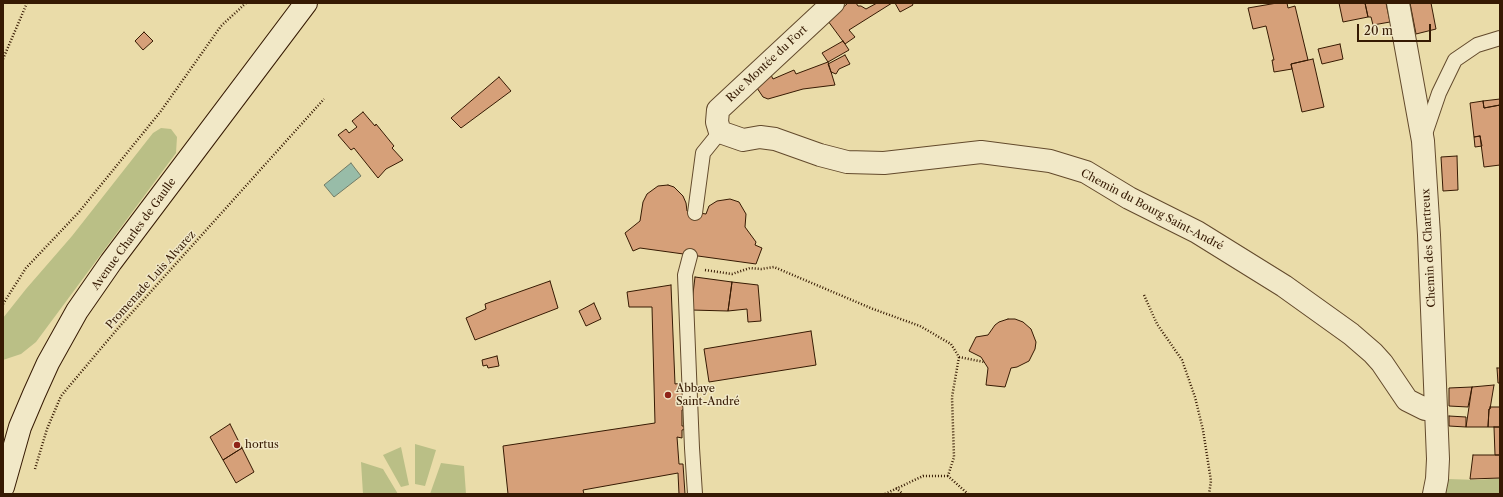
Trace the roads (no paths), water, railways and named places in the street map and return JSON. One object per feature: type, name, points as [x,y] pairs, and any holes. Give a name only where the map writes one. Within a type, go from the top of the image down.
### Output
[{"type":"street","name":"Avenue Charles de Gaulle","points":[[3,487],[20,427],[34,394],[48,362],[78,312],[112,262],[306,3]]},
{"type":"street","name":"Rue Montée du Fort","points":[[720,132],[717,122],[718,110],[833,3]]},
{"type":"street","name":"Chemin des Chartreux","points":[[1398,3],[1423,141],[1430,235],[1438,459],[1437,480],[1434,494]]},
{"type":"street","name":"Chemin du Bourg Saint-André","points":[[720,132],[744,140],[760,137],[776,139],[820,155],[848,162],[884,163],[980,152],[1050,161],[1086,172],[1129,198],[1197,232],[1284,286],[1351,334],[1373,353],[1382,363],[1406,400],[1425,409],[1436,408]]},
{"type":"lane","points":[[1423,141],[1439,92],[1455,60],[1477,45],[1500,38]]},
{"type":"lane","points":[[695,212],[703,153],[720,132]]},
{"type":"lane","points":[[690,256],[685,275],[695,494]]},
{"type":"place","name":"Abbaye Saint-André","points":[[668,395]]},
{"type":"place","name":"hortus","points":[[237,445]]}]
